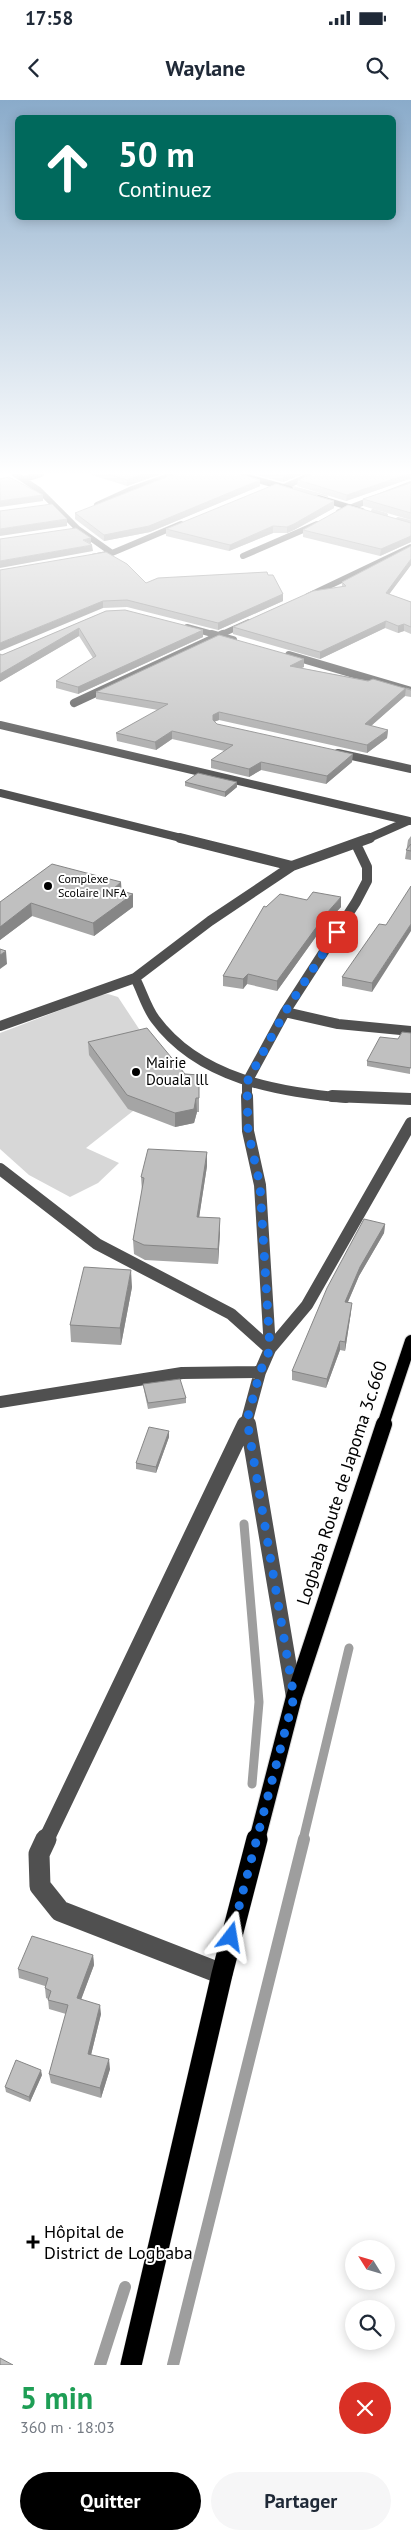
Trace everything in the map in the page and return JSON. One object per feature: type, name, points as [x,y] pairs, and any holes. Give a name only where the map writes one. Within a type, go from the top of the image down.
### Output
[{"type":"main road","name":"Logbaba Route de Japoma 3c.660","points":[[130,2365],[222,1974],[294,1697],[411,1341]]},
{"type":"street","points":[[296,601],[342,580]]},
{"type":"street","points":[[74,703],[253,620]]},
{"type":"street","points":[[180,625],[237,641]]},
{"type":"street","points":[[285,654],[411,691]]},
{"type":"street","points":[[0,725],[410,821]]},
{"type":"street","points":[[325,750],[411,769]]},
{"type":"street","points":[[0,793],[292,866]]},
{"type":"street","points":[[0,1026],[135,978],[210,921],[292,866],[356,844],[410,821]]},
{"type":"street","points":[[270,1349],[260,1185],[248,1131],[247,1082],[285,1012],[356,902],[367,881],[367,867],[356,844]]},
{"type":"street","points":[[135,978],[155,1019],[191,1054],[247,1082],[319,1095],[387,1100],[411,1099]]},
{"type":"street","points":[[285,1012],[338,1024],[411,1031]]},
{"type":"street","points":[[222,1974],[60,1911],[40,1886],[39,1854],[247,1420],[260,1372],[270,1349],[307,1305],[411,1123]]},
{"type":"street","points":[[0,1169],[97,1244],[231,1314],[270,1349]]},
{"type":"street","points":[[0,1402],[102,1384],[182,1373],[260,1372]]},
{"type":"street","points":[[247,1420],[294,1697]]},
{"type":"shaded area","points":[[108,994],[118,997],[147,1041],[133,1111],[86,1148],[119,1163],[98,1183],[70,1197],[29,1175],[0,1149],[0,1033],[100,995]]},
{"type":"building","points":[[0,580],[143,580],[146,583],[154,580],[275,580],[283,594],[218,623],[127,600],[103,601],[0,643]]},
{"type":"building","points":[[346,580],[396,580],[386,593],[411,602],[411,627],[404,624],[398,626],[386,621],[320,652],[233,627],[313,591],[346,586],[342,582]]},
{"type":"building","points":[[125,610],[203,630],[78,687],[56,681],[96,656],[79,628],[0,674],[0,654],[2,655],[106,611]]},
{"type":"building","points":[[219,635],[304,659],[290,666],[368,681],[373,679],[406,688],[365,724],[388,730],[367,745],[219,712],[213,715],[213,720],[217,724],[353,754],[327,776],[261,762],[249,769],[211,760],[233,745],[172,731],[155,742],[116,733],[168,704],[96,692]]},
{"type":"building","points":[[198,773],[237,782],[225,792],[185,782]]},
{"type":"building","points":[[411,844],[411,851],[406,850]]},
{"type":"building","points":[[52,864],[121,882],[113,889],[133,894],[93,923],[31,903],[0,927],[0,902]]},
{"type":"building","points":[[411,886],[411,924],[372,983],[342,977],[379,924],[386,925]]},
{"type":"building","points":[[313,892],[341,897],[326,914],[277,981],[248,974],[243,979],[223,976],[264,906],[266,907],[280,894],[307,900]]},
{"type":"building","points":[[0,949],[6,951],[0,955]]},
{"type":"building","name":"Mairie Douala lll","points":[[147,1028],[185,1074],[199,1075],[199,1098],[196,1098],[194,1109],[175,1113],[127,1095],[88,1042]]},
{"type":"building","points":[[402,1032],[411,1033],[411,1068],[367,1061],[380,1037],[398,1039]]},
{"type":"building","points":[[148,1149],[207,1152],[197,1217],[220,1218],[218,1249],[144,1245],[133,1240],[144,1178],[141,1177]]},
{"type":"building","points":[[364,1219],[385,1224],[360,1267],[345,1302],[352,1303],[345,1342],[340,1341],[327,1379],[292,1371],[327,1288]]},
{"type":"building","points":[[84,1267],[131,1270],[120,1328],[70,1325]]},
{"type":"building","points":[[180,1379],[186,1398],[148,1403],[143,1384]]},
{"type":"building","points":[[149,1427],[169,1431],[156,1467],[136,1463]]},
{"type":"building","points":[[32,1936],[93,1955],[77,1998],[100,2005],[88,2054],[109,2059],[100,2088],[49,2074],[68,2005],[48,2000],[51,1991],[45,1988],[48,1978],[18,1969]]},
{"type":"building","points":[[16,2060],[41,2070],[29,2097],[5,2087]]},
{"type":"building","points":[[0,2358],[13,2365],[0,2365]]},
{"type":"waterway","points":[[244,1524],[259,1702],[252,1784]]},
{"type":"waterway","points":[[303,1840],[349,1648]]},
{"type":"waterway","points":[[173,2365],[304,1839]]},
{"type":"waterway","points":[[100,2365],[125,2287]]},
{"type":"place","name":"Complexe Scolaire INFA","points":[[48,886]]},
{"type":"place","name":"Mairie Douala lll","points":[[136,1072]]},
{"type":"place","name":"Hôpital de District de Logbaba","points":[[33,2242]]},
{"type":"route","points":[[231,1937],[294,1697],[247,1420],[260,1372],[270,1349],[260,1185],[248,1131],[247,1082],[285,1012],[337,932]]}]
